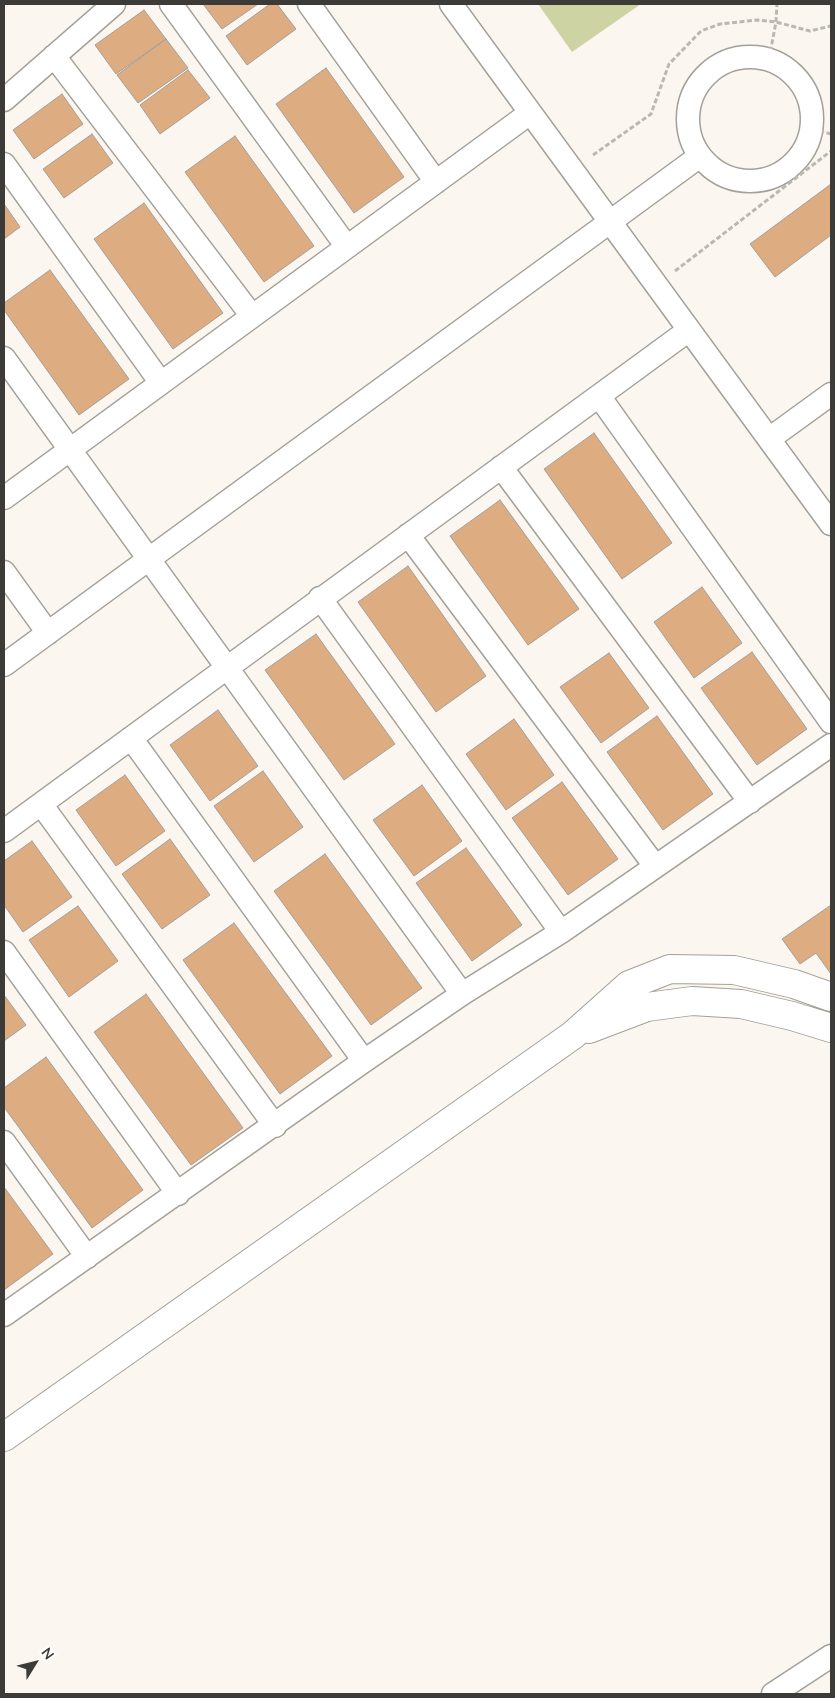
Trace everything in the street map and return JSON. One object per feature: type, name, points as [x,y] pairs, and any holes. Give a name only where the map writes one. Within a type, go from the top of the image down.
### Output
[{"type":"street","points":[[4,100],[114,4]]},
{"type":"street","points":[[171,4],[347,247]]},
{"type":"street","points":[[309,4],[436,182]]},
{"type":"street","points":[[451,4],[831,524]]},
{"type":"street","points":[[54,56],[252,316]]},
{"type":"street","points":[[743,56],[769,59],[789,70],[800,82],[808,96],[812,112],[822,131],[807,144],[799,158],[787,169],[773,177],[757,181],[741,181],[725,176],[711,168],[700,156],[692,141],[688,125],[688,109],[693,93],[701,79],[713,68],[727,60],[743,56]]},
{"type":"street","points":[[4,498],[530,112]]},
{"type":"street","points":[[4,665],[700,156]]},
{"type":"street","points":[[4,164],[162,382]]},
{"type":"street","points":[[4,831],[320,598],[689,330]]},
{"type":"street","points":[[4,358],[462,994]]},
{"type":"street","points":[[769,439],[831,394]]},
{"type":"street","points":[[599,396],[831,722]]},
{"type":"street","points":[[501,467],[750,802]]},
{"type":"street","points":[[408,535],[655,866]]},
{"type":"street","points":[[4,572],[48,633]]},
{"type":"street","points":[[320,598],[561,932]]},
{"type":"street","points":[[131,738],[364,1061]]},
{"type":"street","points":[[4,1315],[364,1061],[462,994],[561,932],[831,745]]},
{"type":"street","points":[[41,804],[274,1126]]},
{"type":"street","points":[[4,952],[178,1194]]},
{"type":"street","points":[[4,1437],[573,1035],[629,985],[670,969],[734,970],[794,984],[831,997]]},
{"type":"street","points":[[573,1035],[647,1007],[692,1001],[740,1004],[792,1016],[831,1028]]},
{"type":"street","points":[[4,1142],[87,1256]]},
{"type":"street","points":[[773,1694],[831,1656]]},
{"type":"path","points":[[769,59],[776,22],[776,4]]},
{"type":"path","points":[[572,170],[651,114],[669,64],[701,31],[720,24],[757,20],[776,22],[810,31],[831,26]]},
{"type":"path","points":[[656,285],[831,151]]},
{"type":"green space","points":[[538,4],[641,4],[572,52]]},
{"type":"building","points":[[203,4],[258,4],[222,29]]},
{"type":"building","points":[[270,4],[277,4],[296,29],[247,65],[226,36]]},
{"type":"building","points":[[144,10],[166,39],[116,74],[95,45]]},
{"type":"building","points":[[166,39],[188,68],[138,103],[117,75]]},
{"type":"building","points":[[326,68],[404,177],[354,213],[276,104]]},
{"type":"building","points":[[188,70],[210,98],[160,134],[140,105]]},
{"type":"building","points":[[62,94],[83,124],[34,159],[13,130]]},
{"type":"building","points":[[92,134],[113,163],[64,198],[43,169]]},
{"type":"building","points":[[235,136],[314,246],[264,282],[185,172]]},
{"type":"building","points":[[831,184],[831,235],[775,277],[750,244]]},
{"type":"building","points":[[144,203],[223,313],[173,349],[94,239]]},
{"type":"building","points":[[4,204],[20,227],[4,239]]},
{"type":"building","points":[[50,270],[129,379],[79,415],[4,310],[4,303]]},
{"type":"building","points":[[594,433],[672,543],[622,579],[544,469]]},
{"type":"building","points":[[500,500],[579,609],[528,645],[450,536]]},
{"type":"building","points":[[408,566],[486,676],[436,712],[358,602]]},
{"type":"building","points":[[702,587],[742,643],[694,678],[654,622]]},
{"type":"building","points":[[316,634],[395,744],[344,780],[265,670]]},
{"type":"building","points":[[752,652],[807,729],[757,765],[701,688]]},
{"type":"building","points":[[609,653],[649,708],[601,743],[560,687]]},
{"type":"building","points":[[218,710],[258,766],[210,801],[170,745]]},
{"type":"building","points":[[657,716],[713,794],[663,830],[607,752]]},
{"type":"building","points":[[514,719],[554,775],[506,810],[466,754]]},
{"type":"building","points":[[263,771],[303,827],[254,862],[214,806]]},
{"type":"building","points":[[125,775],[165,831],[116,866],[76,810]]},
{"type":"building","points":[[562,782],[618,859],[568,895],[512,818]]},
{"type":"building","points":[[422,785],[462,841],[414,876],[373,820]]},
{"type":"building","points":[[170,839],[210,895],[162,929],[122,874]]},
{"type":"building","points":[[32,841],[72,897],[23,932],[4,905],[4,861]]},
{"type":"building","points":[[466,848],[522,925],[472,961],[416,883]]},
{"type":"building","points":[[325,854],[422,988],[371,1025],[274,891]]},
{"type":"building","points":[[831,905],[831,974],[816,953],[800,964],[782,939]]},
{"type":"building","points":[[78,906],[118,961],[69,997],[29,940]]},
{"type":"building","points":[[234,923],[332,1056],[280,1094],[183,960]]},
{"type":"building","points":[[146,994],[243,1128],[191,1165],[94,1032]]},
{"type":"building","points":[[4,995],[26,1025],[4,1041]]},
{"type":"building","points":[[46,1057],[143,1190],[92,1228],[4,1107],[4,1088]]},
{"type":"building","points":[[4,1187],[53,1254],[4,1290]]}]
